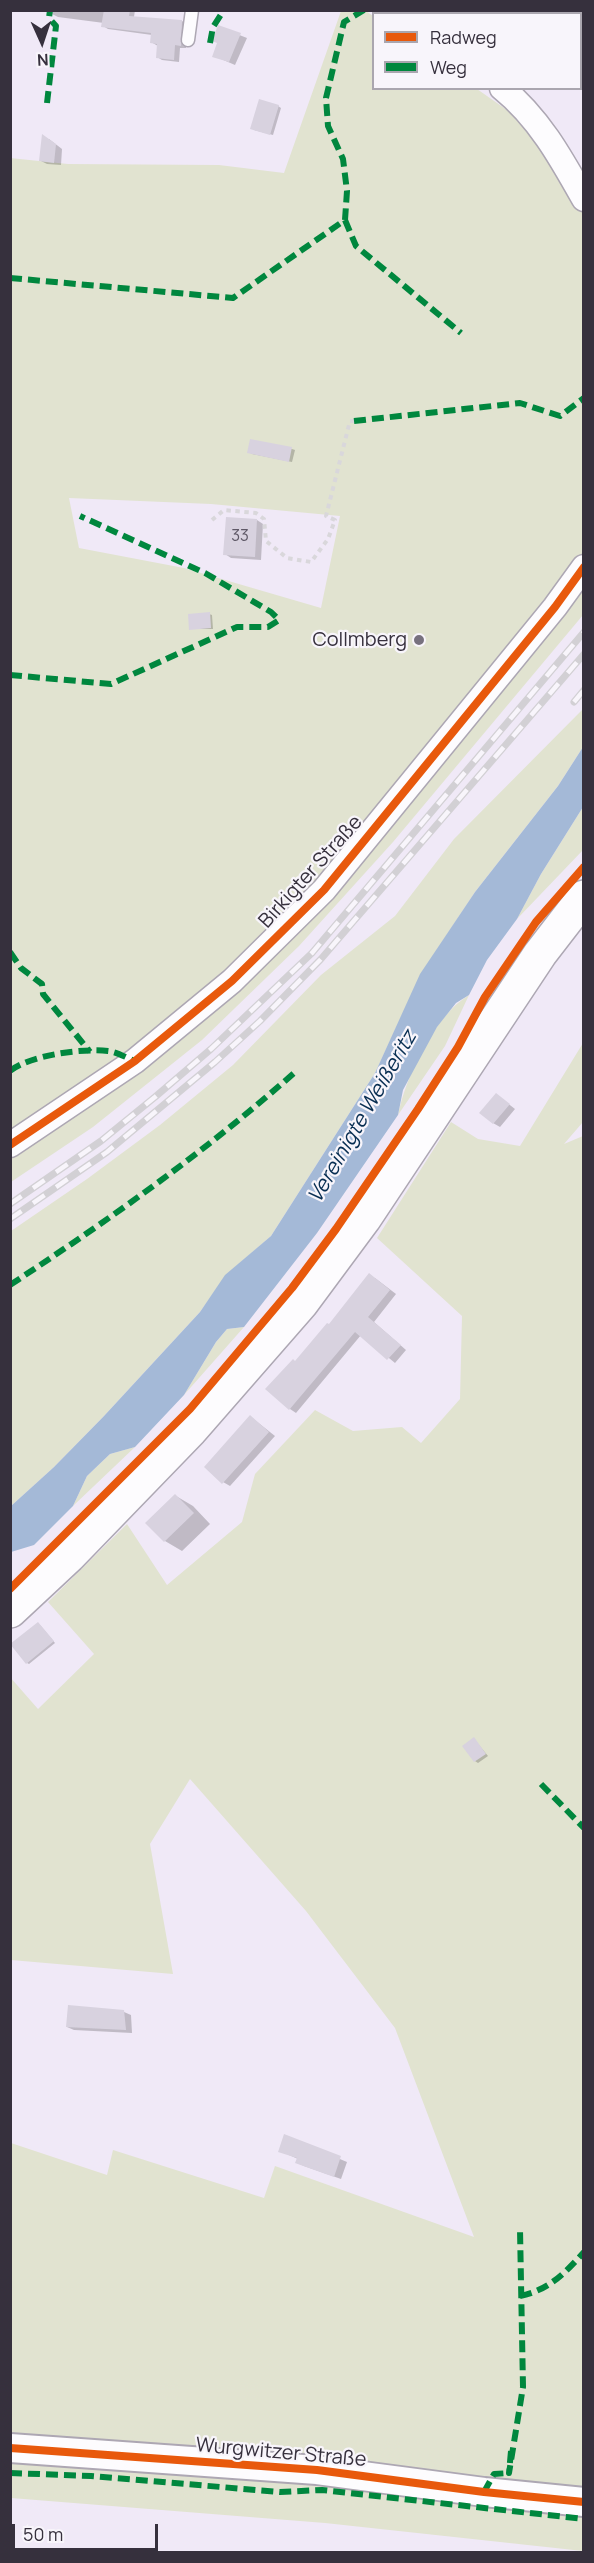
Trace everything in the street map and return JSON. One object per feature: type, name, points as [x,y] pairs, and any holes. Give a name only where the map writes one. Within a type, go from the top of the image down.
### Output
[{"type":"main road","points":[[10,1611],[69,1556],[191,1430],[301,1304],[364,1219],[540,954],[584,897]]},
{"type":"street","points":[[504,90],[522,105],[556,149],[584,199]]},
{"type":"street","name":"Birkigter Straße","points":[[10,1145],[135,1061],[232,981],[324,890],[555,607],[584,567]]},
{"type":"street","name":"Wurgwitzer Straße","points":[[10,2448],[317,2470],[484,2492],[584,2502]]},
{"type":"lane","points":[[188,40],[192,10]]},
{"type":"path","points":[[212,520],[224,510],[256,513],[264,519],[266,541],[287,558],[311,562],[328,539],[335,520],[326,516],[350,421],[354,421]]},
{"type":"green space","points":[[341,11],[366,11],[372,15],[372,90],[478,90],[517,117],[584,202],[583,615],[393,842],[299,946],[202,1040],[93,1127],[11,1182],[10,158],[68,164],[219,165],[284,173]],"holes":[[[69,498],[211,504],[340,516],[321,608],[184,568],[79,548]]]},
{"type":"green space","points":[[583,709],[583,747],[558,786],[475,892],[421,974],[375,1073],[271,1236],[226,1275],[200,1312],[104,1416],[54,1467],[11,1506],[11,1231],[160,1125],[233,1065],[321,975],[395,916],[454,839]]},
{"type":"green space","points":[[583,807],[583,850],[517,919],[541,874]]},
{"type":"green space","points":[[469,995],[445,1046],[398,1115],[408,1083],[423,1048],[444,1017]]},
{"type":"green space","points":[[583,1043],[583,1122],[564,1144],[583,1136],[583,2551],[325,2523],[11,2498],[11,2143],[107,2175],[113,2150],[264,2198],[275,2166],[474,2237],[395,2028],[306,1911],[190,1779],[150,1844],[173,1974],[11,1960],[10,1677],[38,1709],[94,1654],[48,1602],[127,1524],[167,1585],[242,1522],[255,1474],[315,1410],[353,1431],[402,1427],[421,1443],[460,1399],[462,1316],[377,1238],[451,1122],[478,1139],[520,1146]]},
{"type":"green space","points":[[244,1327],[184,1395],[216,1342],[227,1329]]},
{"type":"green space","points":[[135,1447],[73,1506],[87,1476],[110,1454]]},
{"type":"water","name":"Vereinigte Weißeritz","points":[[583,747],[583,807],[541,874],[517,919],[487,960],[469,995],[456,1003],[437,1027],[403,1090],[398,1115],[317,1233],[244,1327],[227,1329],[216,1342],[184,1395],[135,1447],[110,1454],[87,1476],[73,1506],[34,1545],[11,1552],[11,1506],[54,1467],[104,1416],[200,1312],[225,1275],[271,1236],[375,1073],[420,974],[475,892],[558,786]]},
{"type":"building","points":[[104,10],[130,10],[129,16],[182,20],[181,46],[175,45],[174,60],[156,58],[157,44],[150,43],[151,33],[101,27]]},
{"type":"building","points":[[218,25],[241,33],[229,62],[212,57],[217,43],[212,41]]},
{"type":"building","points":[[259,99],[279,105],[270,135],[250,129]]},
{"type":"building","points":[[42,134],[56,144],[54,163],[39,161]]},
{"type":"building","points":[[250,439],[292,447],[289,462],[247,453]]},
{"type":"building","points":[[226,517],[257,519],[255,557],[223,555]]},
{"type":"building","points":[[210,612],[211,628],[189,630],[188,614]]},
{"type":"building","points":[[496,1093],[510,1104],[493,1124],[479,1113]]},
{"type":"building","points":[[369,1273],[390,1290],[368,1317],[401,1345],[387,1360],[355,1332],[289,1410],[265,1389],[293,1359],[295,1361],[327,1323],[329,1324]]},
{"type":"building","points":[[250,1415],[269,1432],[222,1484],[204,1467]]},
{"type":"building","points":[[175,1494],[194,1513],[164,1542],[145,1523]]},
{"type":"building","points":[[38,1622],[54,1641],[26,1664],[10,1644]]},
{"type":"building","points":[[474,1737],[486,1754],[474,1762],[462,1746]]},
{"type":"building","points":[[68,2005],[124,2010],[126,2030],[66,2027]]},
{"type":"building","points":[[284,2134],[341,2156],[334,2177],[295,2163],[297,2158],[278,2152]]},
{"type":"railway","points":[[10,1204],[101,1141],[155,1097],[211,1049],[312,953],[584,632]]},
{"type":"railway","points":[[10,1219],[107,1152],[215,1062],[260,1021],[321,959],[584,654]]},
{"type":"railway","points":[[574,702],[584,690]]},
{"type":"marked path","points":[[47,103],[56,26],[49,18],[50,10]]},
{"type":"marked path","points":[[210,43],[213,27],[224,10]]},
{"type":"marked path","points":[[10,278],[233,298],[345,220],[347,191],[343,159],[328,126],[326,98],[344,22],[364,10]]},
{"type":"marked path","points":[[345,220],[356,246],[461,333]]},
{"type":"marked path","points":[[354,421],[520,403],[560,416],[584,398]]},
{"type":"marked path","points":[[10,675],[111,684],[237,627],[268,627],[279,620],[271,612],[205,573],[80,516]]},
{"type":"marked path","points":[[10,952],[21,968],[42,984],[43,994],[90,1052]]},
{"type":"marked path","points":[[10,1071],[19,1065],[43,1057],[97,1050],[118,1054],[135,1061]]},
{"type":"marked path","points":[[10,1285],[156,1184],[261,1102],[294,1073]]},
{"type":"marked path","points":[[541,1784],[584,1828]]},
{"type":"marked path","points":[[511,2451],[509,2473],[523,2387],[520,2229]]},
{"type":"marked path","points":[[520,2296],[548,2285],[563,2274],[584,2252]]},
{"type":"marked path","points":[[10,2473],[91,2476],[280,2492],[322,2490],[584,2519]]},
{"type":"marked path","points":[[484,2492],[494,2474],[509,2473]]},
{"type":"cycle path","points":[[10,1145],[135,1061],[232,981],[324,890],[555,607],[584,567]]},
{"type":"cycle path","points":[[10,1589],[190,1409],[292,1288],[336,1229],[418,1109],[458,1047],[485,997],[536,922],[584,867]]},
{"type":"cycle path","points":[[10,2448],[317,2470],[484,2492],[584,2502]]},
{"type":"place","name":"Collmberg","points":[[419,640]]}]
